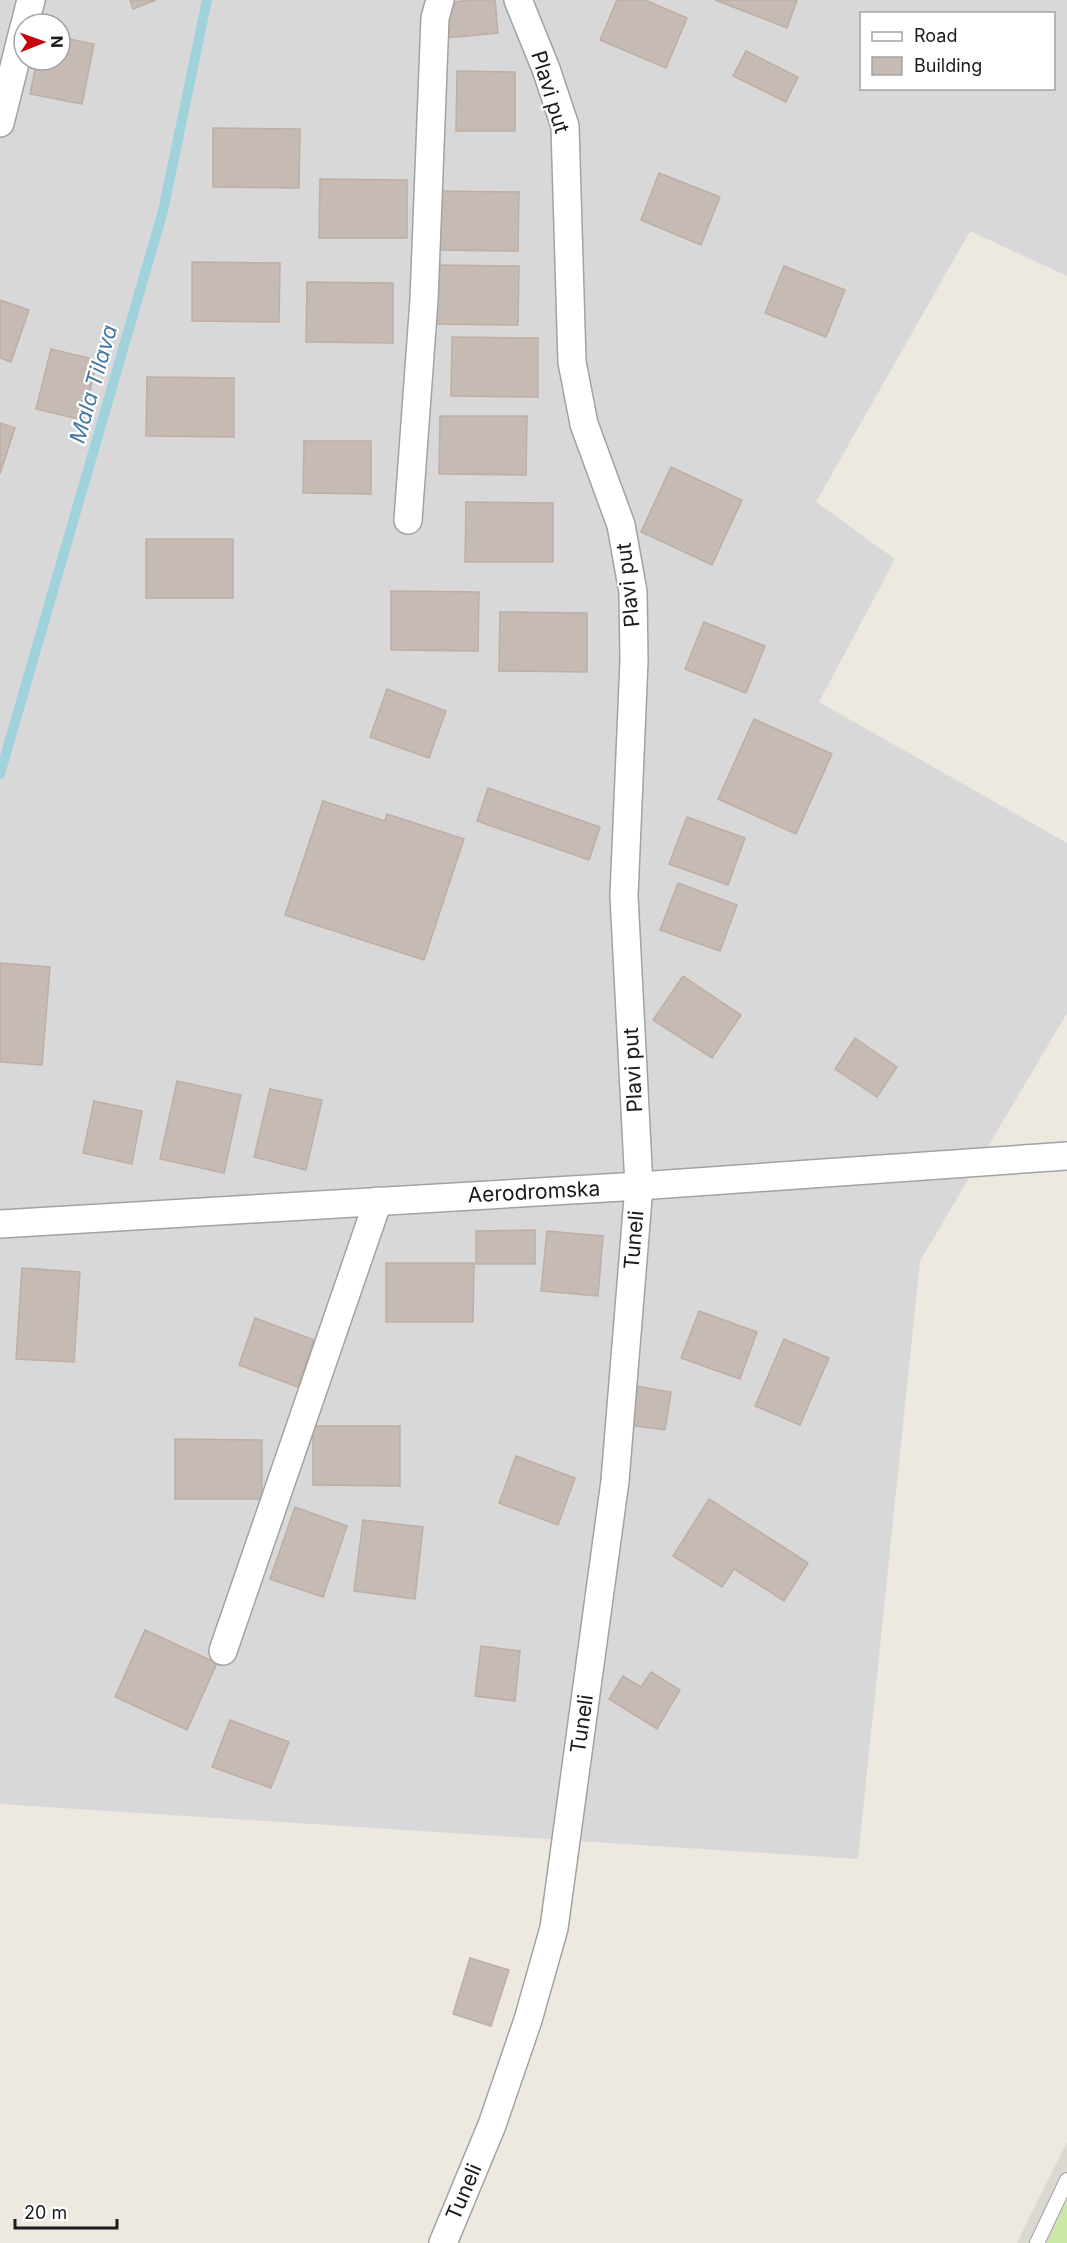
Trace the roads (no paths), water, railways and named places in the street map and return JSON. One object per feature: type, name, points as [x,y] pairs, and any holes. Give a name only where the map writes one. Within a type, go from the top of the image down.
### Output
[{"type":"street","points":[[408,520],[424,300],[435,18],[440,0]]},
{"type":"street","name":"Plavi put","points":[[518,0],[546,69],[565,126],[572,362],[584,424],[621,525],[633,592],[634,661],[624,896],[639,1186]]},
{"type":"street","points":[[0,123],[12,72]]},
{"type":"street","name":"Aerodromska","points":[[0,1224],[639,1186],[1067,1155]]},
{"type":"street","name":"Tuneli","points":[[443,2243],[492,2125],[528,2020],[554,1928],[615,1481],[639,1186]]},
{"type":"street","points":[[223,1652],[378,1201]]},
{"type":"lane","points":[[1037,2243],[1067,2180]]},
{"type":"waterway","name":"Mala Tilava","points":[[0,774],[163,211],[207,0]]}]
